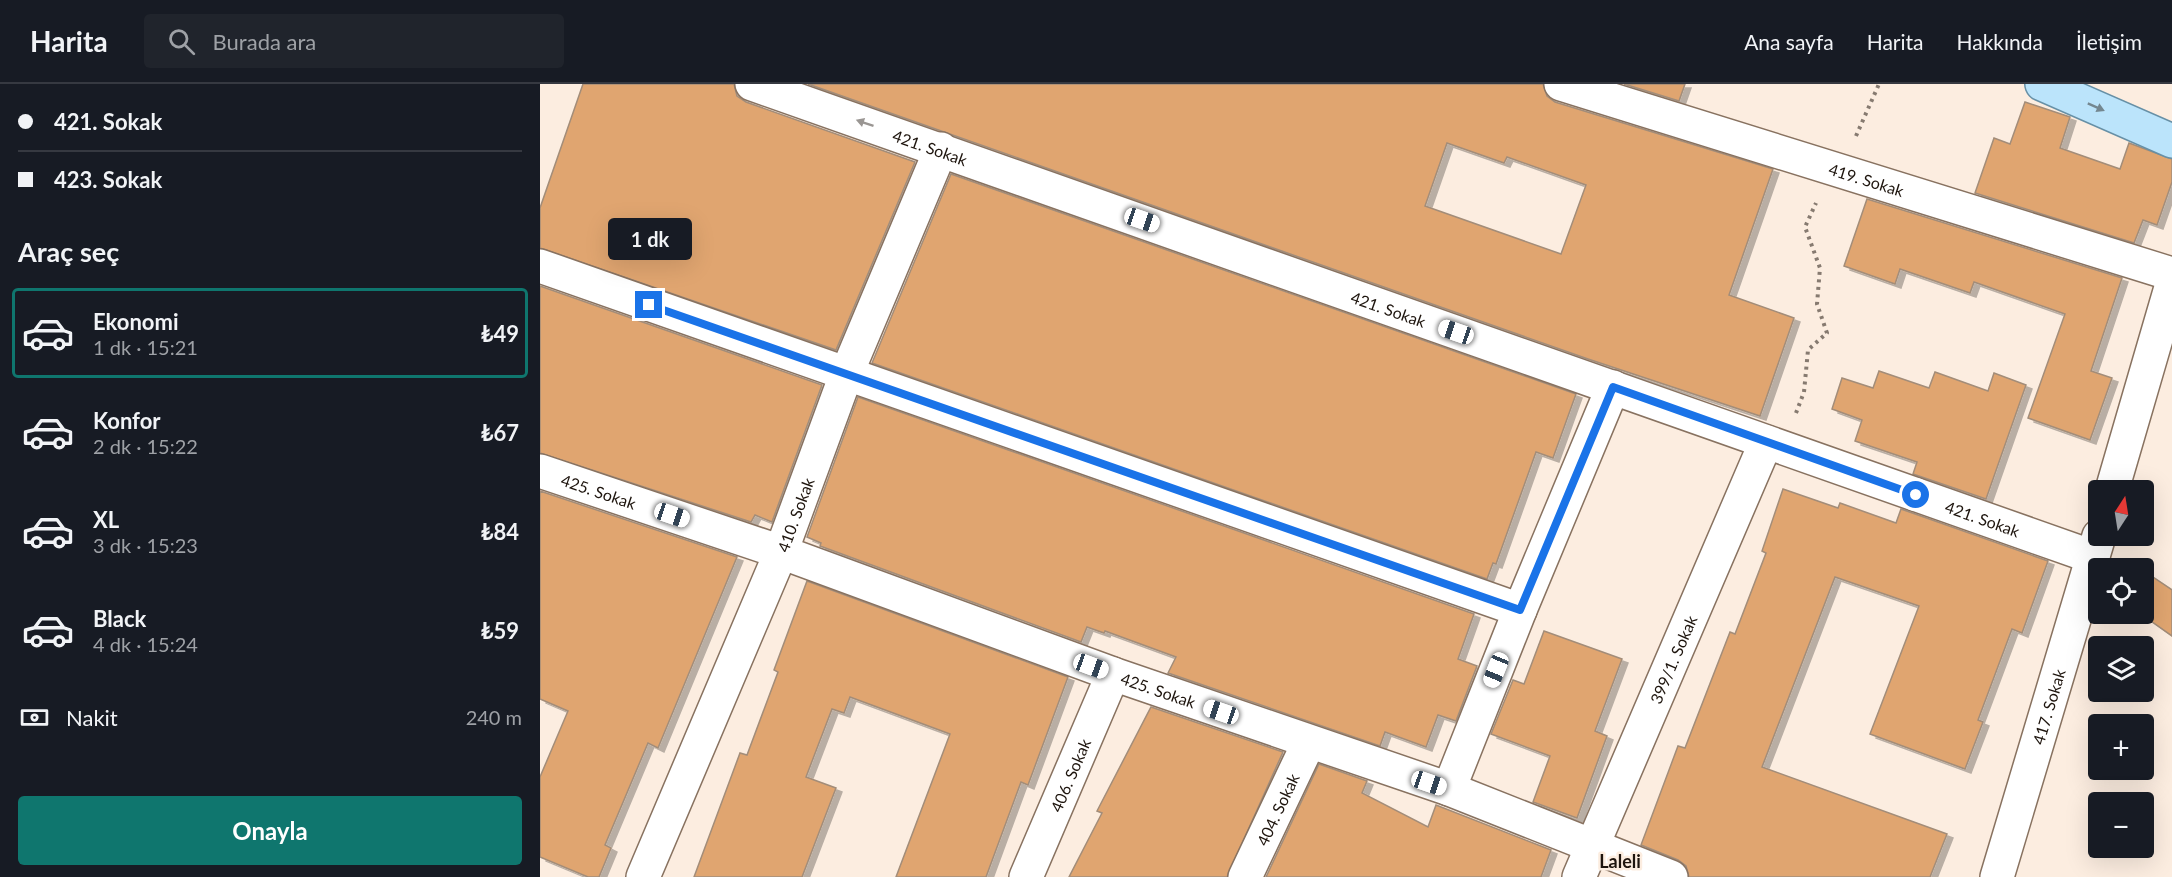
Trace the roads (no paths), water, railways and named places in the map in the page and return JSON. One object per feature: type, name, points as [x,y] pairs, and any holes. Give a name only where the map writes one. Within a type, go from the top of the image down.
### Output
[{"type":"main road","points":[[2042,84],[2172,141]]},
{"type":"street","name":"421. Sokak","points":[[752,84],[1775,445],[2088,543]]},
{"type":"street","name":"419. Sokak","points":[[1561,84],[1831,170],[2172,274]]},
{"type":"street","name":"410. Sokak","points":[[643,877],[782,552],[846,375],[940,149]]},
{"type":"street","points":[[540,267],[1520,610]]},
{"type":"street","points":[[2115,480],[2172,284]]},
{"type":"street","points":[[1449,789],[1520,610],[1613,387]]},
{"type":"street","name":"399/1. Sokak","points":[[1579,877],[1775,445]]},
{"type":"street","name":"425. Sokak","points":[[540,471],[782,552],[1113,674],[1449,789],[1593,844],[1671,877]]},
{"type":"street","name":"417. Sokak","points":[[1998,877],[2096,546]]},
{"type":"street","name":"406. Sokak","points":[[1026,877],[1113,674]]},
{"type":"street","name":"404. Sokak","points":[[1245,877],[1309,742]]},
{"type":"district","name":"Laleli","points":[[1620,861]]}]
